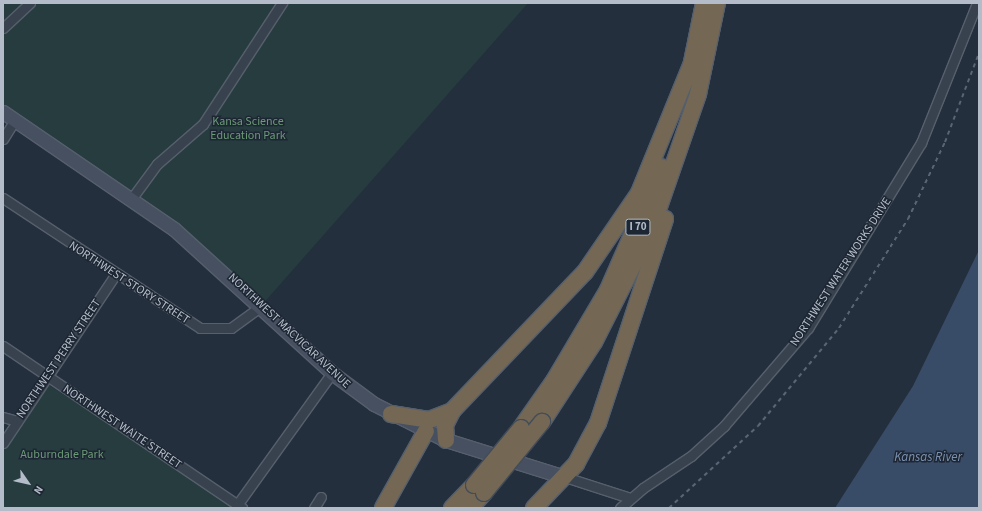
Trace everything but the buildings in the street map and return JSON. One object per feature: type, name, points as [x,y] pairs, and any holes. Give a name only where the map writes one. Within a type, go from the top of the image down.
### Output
[{"type":"highway","name":"I 70","points":[[470,508],[479,489],[583,335],[627,252],[662,167],[692,63],[704,3]]},
{"type":"highway","name":"I 70","points":[[452,508],[479,489],[542,422],[621,293],[664,200],[689,126],[717,3]]},
{"type":"highway","points":[[446,440],[445,425],[452,411],[568,291],[612,235],[648,175],[692,63]]},
{"type":"highway","points":[[534,508],[565,477],[580,458],[607,402],[678,176],[689,126]]},
{"type":"highway","points":[[391,414],[429,420],[452,411]]},
{"type":"highway","points":[[382,508],[426,431]]},
{"type":"main road","name":"NORTHWEST MACVICAR AVENUE","points":[[3,112],[132,198],[210,259],[332,373],[391,414],[446,440],[565,477]]},
{"type":"street","points":[[3,28],[30,3]]},
{"type":"street","points":[[132,198],[157,164],[203,124],[282,3]]},
{"type":"street","name":"NORTHWEST WATER WORKS DRIVE","points":[[620,508],[630,498],[713,438],[771,376],[808,328],[921,143],[977,3]]},
{"type":"street","points":[[3,139],[15,120]]},
{"type":"street","name":"NORTHWEST STORY STREET","points":[[3,198],[188,323],[210,330],[231,328],[260,306]]},
{"type":"street","name":"NORTHWEST PERRY STREET","points":[[3,443],[115,275]]},
{"type":"street","name":"NORTHWEST WAITE STREET","points":[[3,346],[239,506]]},
{"type":"street","points":[[239,506],[332,373]]},
{"type":"street","points":[[3,417],[17,421]]},
{"type":"street","name":"NORTHWEST MACVICAR AVENUE","points":[[565,477],[630,498]]},
{"type":"street","points":[[314,508],[321,497]]},
{"type":"green space","name":"Kansa Science Education Park","points":[[3,3],[528,3],[261,306],[132,198],[3,111]]},
{"type":"green space","name":"Auburndale Park","points":[[47,384],[149,449],[237,508],[3,508],[3,450]]},
{"type":"water","name":"Kansas River","points":[[979,250],[979,508],[835,508],[913,386]]},
{"type":"railway","points":[[669,508],[758,426],[839,328],[908,219],[945,142],[979,53]]}]
